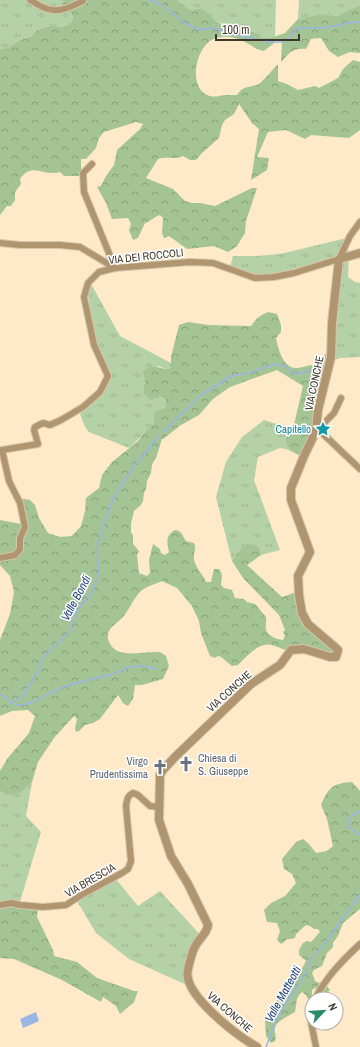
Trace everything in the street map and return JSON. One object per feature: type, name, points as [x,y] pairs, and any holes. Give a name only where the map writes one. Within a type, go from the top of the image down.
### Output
[{"type":"street","points":[[30,0],[47,9],[53,10],[69,8],[83,1]]},
{"type":"street","points":[[92,164],[83,173],[84,192],[115,268]]},
{"type":"street","points":[[339,259],[350,236],[360,222]]},
{"type":"street","points":[[0,243],[80,247],[115,268]]},
{"type":"street","points":[[339,259],[360,253]]},
{"type":"street","name":"VIA DEI ROCCOLI","points":[[0,558],[15,555],[20,549],[20,538],[25,527],[20,503],[9,481],[2,450],[38,444],[34,430],[35,427],[44,423],[50,425],[83,407],[100,392],[108,376],[94,345],[84,297],[88,283],[99,272],[115,268],[190,262],[213,263],[255,278],[274,277],[294,273],[339,259]]},
{"type":"street","name":"VIA CONCHE","points":[[257,1047],[243,1039],[208,1009],[194,994],[189,982],[187,972],[196,944],[208,930],[208,925],[188,884],[171,856],[159,820],[158,807],[160,775],[163,770],[251,684],[280,665],[291,650],[304,649],[330,657],[336,657],[338,650],[308,624],[302,613],[298,576],[310,552],[291,500],[291,488],[316,431],[318,410],[331,357],[332,323],[339,259]]},
{"type":"street","points":[[341,398],[334,413],[316,431],[321,432],[360,469]]},
{"type":"street","name":"VIA BRESCIA","points":[[0,905],[12,903],[43,907],[66,905],[122,873],[128,869],[131,861],[126,806],[127,799],[133,793],[138,795],[150,806],[158,807]]},
{"type":"street","points":[[320,991],[330,975],[360,944]]},
{"type":"street","points":[[313,1031],[316,1047]]},
{"type":"green space","points":[[0,0],[63,0],[63,7],[72,14],[73,19],[70,24],[62,27],[52,25],[37,30],[32,36],[18,41],[7,48],[0,49]]},
{"type":"green space","points":[[63,0],[177,0],[190,10],[202,8],[216,21],[223,25],[233,26],[247,33],[252,32],[258,34],[260,38],[271,38],[285,33],[298,19],[321,14],[336,16],[360,5],[360,53],[350,52],[338,57],[329,51],[321,38],[311,39],[306,49],[294,50],[281,62],[282,41],[278,40],[264,51],[256,49],[236,38],[221,37],[213,39],[200,53],[196,73],[197,82],[201,90],[207,95],[237,95],[242,89],[260,83],[278,64],[278,81],[298,90],[315,86],[319,88],[338,78],[343,69],[353,60],[360,62],[360,130],[349,138],[311,135],[305,139],[286,130],[268,132],[257,157],[269,158],[267,170],[251,180],[259,129],[252,123],[239,104],[234,114],[225,120],[222,125],[219,138],[196,160],[190,160],[183,156],[177,158],[158,159],[146,178],[173,189],[185,201],[215,206],[252,188],[257,188],[246,221],[245,233],[237,246],[228,252],[214,246],[187,249],[169,236],[164,238],[162,233],[163,218],[160,215],[145,223],[138,238],[133,240],[129,230],[131,224],[128,218],[112,219],[106,203],[97,187],[101,186],[114,165],[117,150],[140,129],[143,124],[136,122],[104,132],[99,138],[96,148],[86,159],[81,159],[81,176],[64,176],[60,172],[49,173],[34,170],[29,171],[20,179],[21,184],[15,192],[15,200],[11,206],[7,206],[0,215],[0,49],[7,48],[18,41],[32,36],[37,30],[52,25],[62,27],[70,24],[73,19],[72,14],[63,7]]},
{"type":"green space","points":[[177,0],[276,0],[275,37],[264,39],[259,38],[234,26],[216,21],[202,8],[190,10]]},
{"type":"green space","points":[[299,0],[360,0],[360,5],[336,16],[321,14],[298,19]]},
{"type":"green space","points":[[347,238],[349,256],[348,277],[355,282],[360,283],[360,357],[340,358],[331,361],[341,261],[275,278],[229,271],[233,256],[280,254]]},
{"type":"green space","points":[[90,282],[120,336],[171,363],[171,368],[166,369],[158,366],[145,380],[143,393],[167,399],[166,407],[154,412],[153,425],[129,448],[89,432],[85,427],[78,409],[87,406],[110,371],[94,343],[88,293]]},
{"type":"green space","points":[[268,312],[277,314],[281,325],[281,332],[276,338],[282,357],[288,365],[301,368],[313,365],[331,350],[318,430],[304,458],[289,450],[285,439],[293,429],[303,386],[277,370],[230,387],[213,399],[199,415],[181,425],[162,439],[156,458],[152,464],[143,501],[134,511],[131,523],[133,544],[139,551],[137,555],[139,573],[147,576],[150,573],[149,560],[153,544],[160,549],[161,553],[165,555],[169,552],[167,542],[168,537],[175,530],[179,531],[186,541],[194,543],[195,562],[206,582],[211,582],[214,569],[219,569],[222,575],[221,585],[224,588],[232,590],[235,598],[244,599],[247,602],[255,604],[266,617],[267,632],[273,637],[283,640],[285,636],[283,632],[285,630],[279,615],[243,578],[232,561],[240,549],[251,544],[257,546],[260,549],[261,555],[247,565],[282,597],[299,591],[303,614],[338,654],[292,652],[266,645],[257,648],[238,665],[232,666],[221,657],[218,656],[215,658],[210,656],[201,633],[199,621],[192,606],[177,588],[162,581],[150,586],[140,592],[123,617],[111,628],[108,633],[108,639],[111,646],[122,653],[162,653],[166,656],[169,666],[163,679],[142,685],[135,685],[133,699],[128,706],[123,703],[118,695],[100,719],[85,725],[76,732],[75,728],[77,719],[74,716],[54,738],[38,762],[32,782],[23,791],[16,794],[7,795],[0,791],[0,771],[7,759],[29,733],[35,716],[28,710],[12,711],[0,716],[0,640],[10,614],[14,592],[10,576],[0,565],[0,520],[21,524],[19,498],[30,500],[35,505],[39,518],[48,533],[60,537],[72,536],[81,526],[85,511],[86,498],[99,488],[102,475],[112,462],[137,442],[153,425],[154,412],[166,407],[166,399],[160,397],[151,400],[143,393],[145,380],[143,371],[152,366],[166,369],[171,368],[171,357],[179,325],[188,322],[208,325],[251,326],[258,318]]},
{"type":"green space","points":[[264,420],[293,429],[285,439],[289,450],[280,448],[258,457],[254,480],[280,550],[261,555],[260,549],[251,545],[240,549],[232,561],[216,497],[226,462],[242,437]]},
{"type":"green space","points":[[32,782],[26,816],[41,832],[19,905],[0,907],[0,791],[7,795],[23,791]]},
{"type":"green space","points":[[352,782],[360,791],[360,909],[343,923],[338,936],[333,943],[333,947],[327,953],[322,966],[314,970],[312,973],[315,981],[327,986],[330,990],[320,991],[315,988],[312,991],[304,991],[304,994],[302,992],[297,999],[295,1012],[277,1023],[275,1030],[276,1039],[271,1043],[266,1036],[265,1019],[274,1009],[274,1005],[282,993],[288,988],[292,975],[300,972],[306,961],[299,955],[299,950],[303,943],[307,941],[311,942],[320,932],[318,929],[314,929],[306,925],[296,934],[295,938],[287,939],[281,944],[277,940],[280,931],[277,923],[267,922],[264,910],[271,903],[285,896],[296,883],[292,874],[284,869],[282,859],[296,842],[303,839],[316,853],[327,851],[333,846],[327,819],[321,805],[326,794],[332,788],[336,785]]},
{"type":"green space","points":[[115,878],[138,906],[160,891],[205,940],[196,953],[189,986],[129,959],[96,933],[74,896],[90,891]]},
{"type":"green space","points":[[19,905],[38,906],[37,917],[53,950],[54,956],[77,962],[97,978],[134,991],[138,991],[134,1002],[120,1014],[116,1006],[103,997],[101,1002],[62,980],[14,959],[0,958],[0,907]]},
{"type":"water","points":[[36,1012],[39,1021],[23,1028],[20,1019]]},
{"type":"waterway","points":[[150,0],[162,5],[185,23],[199,30],[213,28],[270,42],[283,42],[292,35],[295,29],[326,28],[360,22]]},
{"type":"waterway","name":"Valle Bondi","points":[[163,432],[201,395],[231,376],[249,373],[275,364],[287,367],[292,372],[297,374],[309,371],[326,362]]},
{"type":"waterway","name":"Valle Bondi","points":[[13,702],[22,696],[28,688],[38,671],[42,659],[69,632],[77,611],[91,593],[99,575],[97,549],[101,532],[113,499],[135,465],[159,436]]},
{"type":"waterway","points":[[0,695],[10,702],[23,705],[64,687],[112,674],[131,667],[143,666],[156,669]]},
{"type":"waterway","name":"Valle Matteotti","points":[[360,811],[350,817],[347,826],[360,835]]},
{"type":"waterway","name":"Valle Matteotti","points":[[266,1047],[279,1014],[307,971],[312,956],[322,948],[360,894]]},
{"type":"place","name":"Capitello","points":[[323,429]]},
{"type":"place","name":"Chiesa di S. Giuseppe","points":[[186,764]]},
{"type":"place","name":"Virgo Prudentissima","points":[[160,767]]}]
